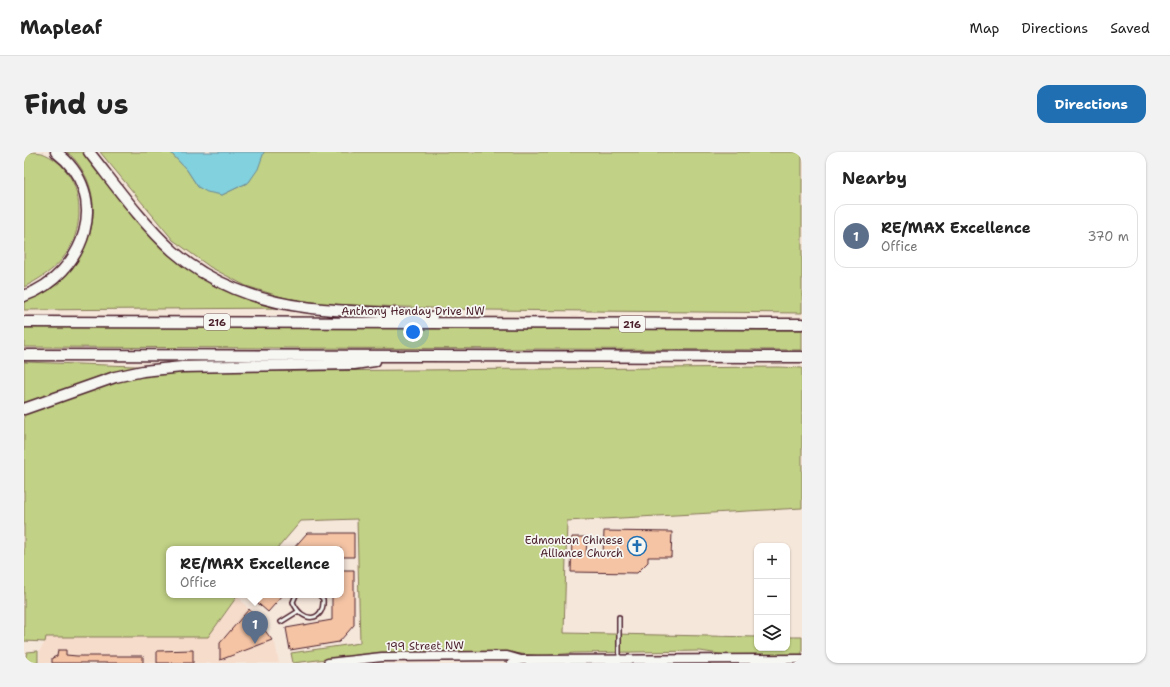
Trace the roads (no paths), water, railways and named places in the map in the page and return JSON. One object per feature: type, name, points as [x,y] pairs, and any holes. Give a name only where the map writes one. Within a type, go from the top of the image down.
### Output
[{"type":"highway","points":[[24,296],[48,284],[74,256],[84,237],[87,219],[86,194],[78,176],[65,159],[56,152]]},
{"type":"highway","points":[[89,152],[156,235],[174,252],[219,282],[280,304],[307,308],[405,314],[461,323]]},
{"type":"highway","name":"Anthony Henday Drive NW","points":[[24,322],[802,324]]},
{"type":"highway","points":[[24,355],[802,357]]},
{"type":"highway","points":[[24,409],[115,377],[143,371],[182,367],[354,364],[411,356]]},
{"type":"main road","name":"199 Street NW","points":[[328,663],[382,657],[440,660],[506,656],[522,660],[554,661],[802,659]]},
{"type":"main road","name":"199 Street NW","points":[[512,663],[522,660]]},
{"type":"lane","points":[[295,598],[293,602],[297,612],[302,616],[311,618],[321,613],[324,606],[323,598]]},
{"type":"lane","points":[[280,622],[297,612]]},
{"type":"lane","points":[[618,661],[619,617]]},
{"type":"water","points":[[170,152],[264,152],[258,169],[249,182],[222,195],[207,192],[198,187],[187,170]]},
{"type":"place","name":"Edmonton Chinese Alliance Church","points":[[637,546]]},
{"type":"place","name":"RE/MAX Excellence","points":[[255,644]]}]
